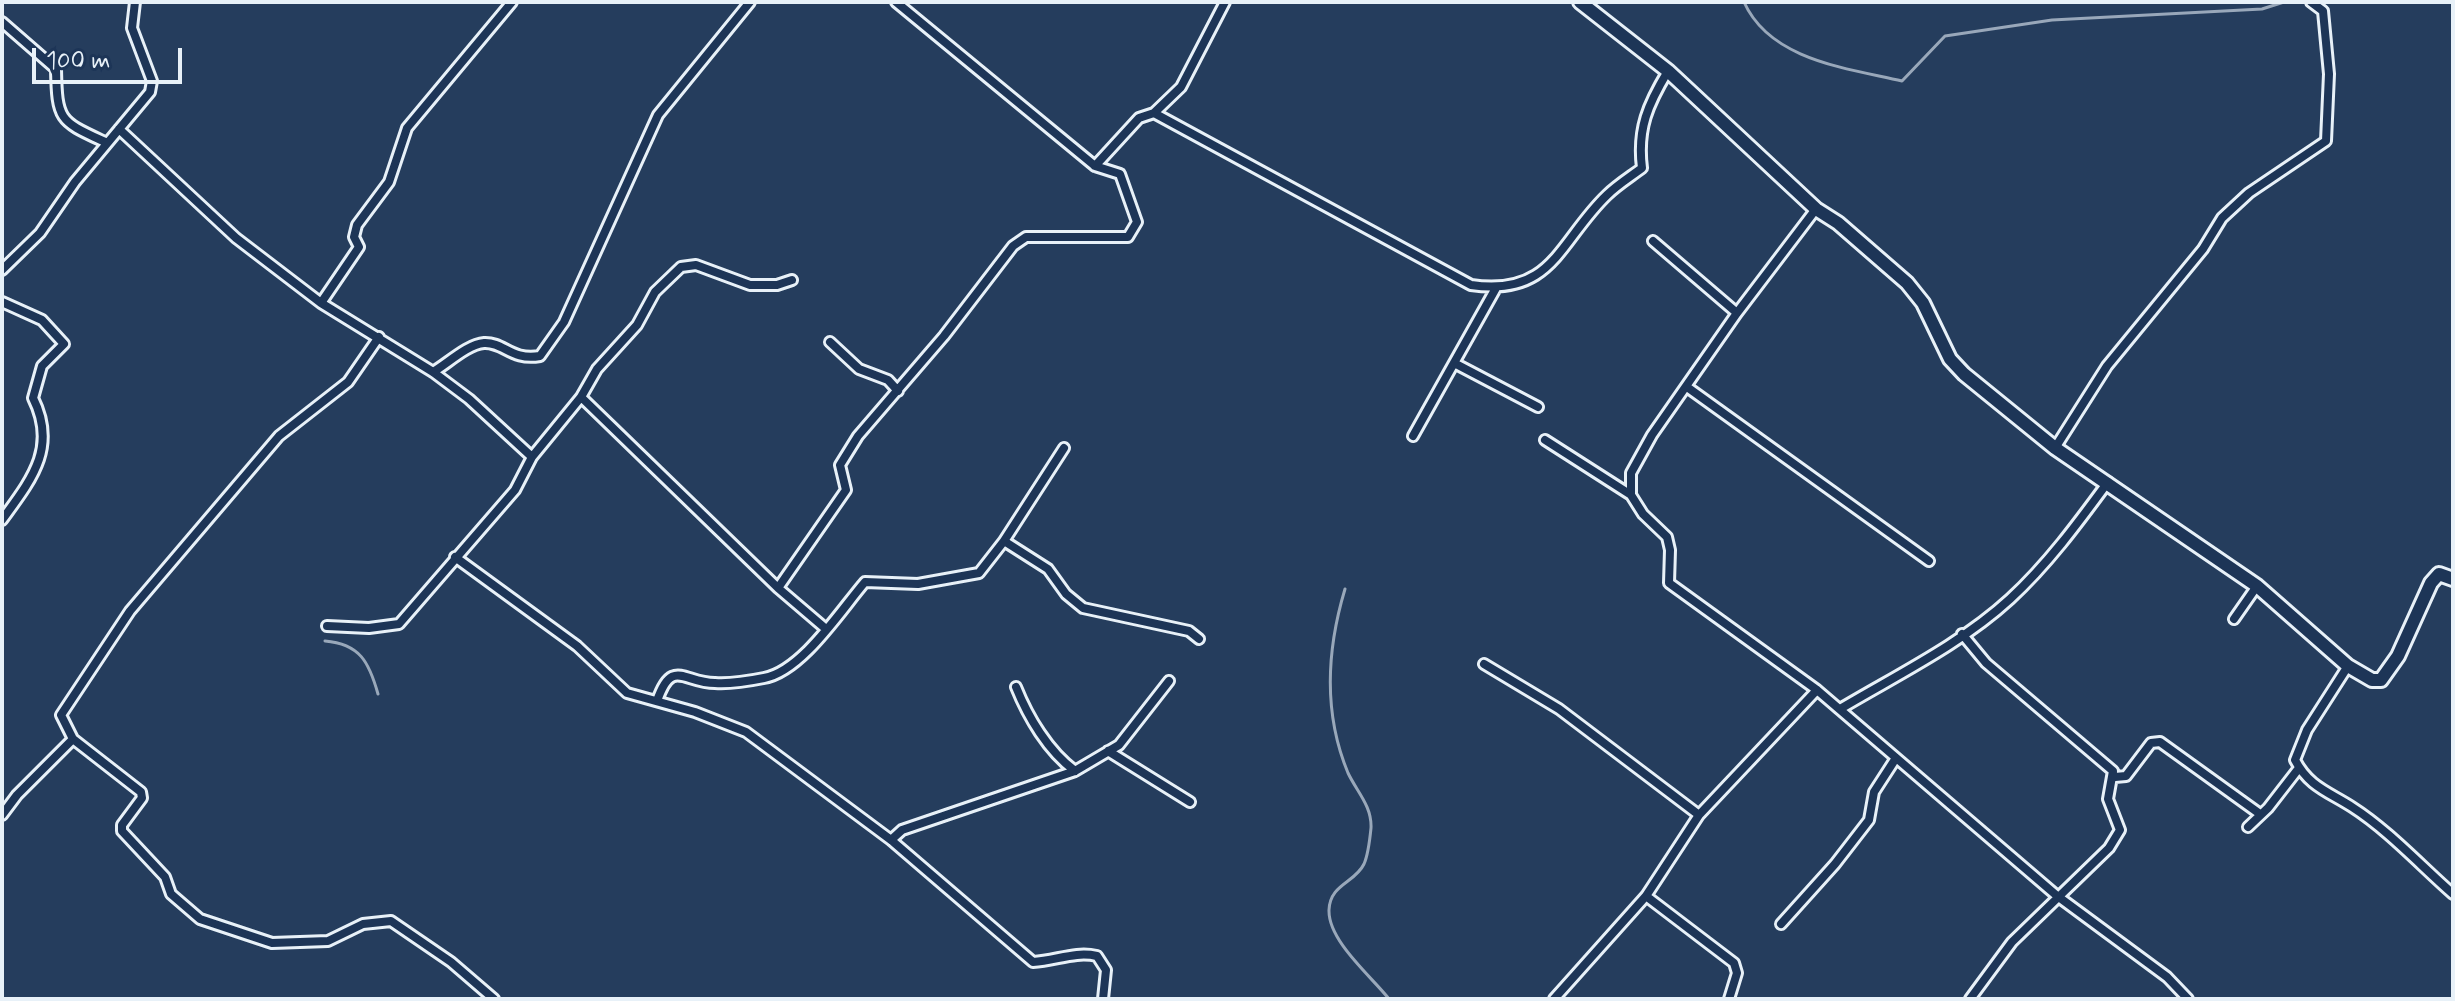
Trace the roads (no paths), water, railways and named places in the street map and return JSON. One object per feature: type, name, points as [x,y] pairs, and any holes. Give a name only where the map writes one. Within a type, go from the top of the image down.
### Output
[{"type":"street","points":[[2,270],[40,233],[75,182],[150,92],[152,81],[132,28],[135,2]]},
{"type":"street","points":[[321,303],[359,247],[354,237],[357,225],[389,182],[407,128],[512,2]]},
{"type":"street","points":[[433,372],[480,343],[490,343],[522,359],[540,356],[564,322],[658,115],[750,2]]},
{"type":"street","points":[[778,588],[846,490],[840,465],[858,436],[898,391],[1013,246],[1026,237],[1128,237],[1137,222],[1120,174],[1095,166],[896,2]]},
{"type":"street","points":[[1095,166],[1139,118],[1154,113],[1181,87],[1225,2]]},
{"type":"street","points":[[1580,2],[1668,71],[1816,209],[1838,223],[1907,283],[1923,303],[1950,359],[2055,448],[2257,586],[2348,666],[2372,680],[2381,680],[2398,656],[2431,583],[2439,574],[2453,579]]},
{"type":"street","points":[[2055,448],[2107,366],[2203,249],[2222,218],[2249,193],[2326,141],[2329,74],[2323,11],[2311,2]]},
{"type":"street","points":[[2,22],[56,69],[57,107],[73,127],[107,143]]},
{"type":"street","points":[[1154,113],[1471,285],[1496,288],[1546,271],[1607,195],[1642,168],[1640,152],[1647,105],[1668,71]]},
{"type":"street","points":[[119,129],[236,238],[321,303],[433,372],[469,399],[532,457]]},
{"type":"street","points":[[1631,495],[1631,473],[1652,435],[1737,313],[1816,209]]},
{"type":"street","points":[[1653,241],[1737,313]]},
{"type":"street","points":[[327,626],[369,628],[399,624],[515,490],[532,457],[581,397],[597,369],[637,325],[655,292],[681,267],[696,265],[750,285],[777,285],[792,280]]},
{"type":"street","points":[[1413,436],[1496,288]]},
{"type":"street","points":[[2,302],[42,320],[64,344],[42,366],[33,398],[44,420],[44,445],[32,479],[2,520]]},
{"type":"street","points":[[379,337],[348,382],[279,436],[130,611],[61,715],[73,739],[141,792],[142,798],[122,825],[122,831],[165,877],[171,894],[200,919],[272,943],[328,941],[363,924],[391,921],[451,962],[494,999]]},
{"type":"street","points":[[830,342],[859,369],[888,380],[898,391]]},
{"type":"street","points":[[1456,364],[1538,407]]},
{"type":"street","points":[[1687,387],[1929,561]]},
{"type":"street","points":[[581,397],[778,588],[826,629]]},
{"type":"street","points":[[1545,440],[1631,495],[1643,514],[1667,537],[1669,583],[1817,690],[2056,895],[2167,977],[2188,999]]},
{"type":"street","points":[[657,701],[662,687],[671,676],[680,674],[712,684],[768,678],[816,646],[865,582],[918,584],[979,573],[1004,541],[1064,448]]},
{"type":"street","points":[[1840,709],[1962,634],[2009,600],[2063,542],[2108,482]]},
{"type":"street","points":[[1004,541],[1048,569],[1066,594],[1083,608],[1189,631],[1199,639]]},
{"type":"street","points":[[455,557],[577,646],[627,693],[746,732],[891,840],[1033,962],[1079,952],[1097,956],[1106,970],[1103,999]]},
{"type":"street","points":[[2234,619],[2257,586]]},
{"type":"street","points":[[1962,634],[1986,663],[2062,729],[2096,753],[2115,777]]},
{"type":"street","points":[[1484,664],[1559,709],[1699,815]]},
{"type":"street","points":[[2348,666],[2307,730],[2295,760],[2318,790],[2353,807],[2453,894]]},
{"type":"street","points":[[891,840],[902,830],[1075,771],[1119,745],[1169,681]]},
{"type":"street","points":[[1016,687],[1027,713],[1064,763],[1075,771]]},
{"type":"street","points":[[1554,999],[1646,896],[1699,815],[1817,690]]},
{"type":"street","points":[[2,815],[17,795],[73,739]]},
{"type":"street","points":[[2115,777],[2126,776],[2151,743],[2160,742],[2260,814]]},
{"type":"street","points":[[1108,751],[1190,802]]},
{"type":"street","points":[[1781,924],[1835,864],[1869,820],[1874,792],[1896,758]]},
{"type":"street","points":[[2248,827],[2299,768]]},
{"type":"street","points":[[1970,999],[2012,942],[2056,895],[2109,848],[2120,830],[2108,799],[2115,777]]},
{"type":"street","points":[[1646,896],[1734,963],[1737,973],[1729,999]]},
{"type":"waterway","points":[[1744,2],[1756,22],[1791,49],[1834,66],[1902,81],[1945,36],[2052,20],[2262,9],[2284,2]]},
{"type":"waterway","points":[[1345,589],[1331,658],[1331,704],[1340,750],[1348,773],[1367,806],[1371,828],[1364,864],[1355,876],[1338,889],[1330,901],[1329,910],[1331,922],[1343,946],[1389,999]]},
{"type":"waterway","points":[[325,641],[355,651],[367,664],[378,694]]}]
